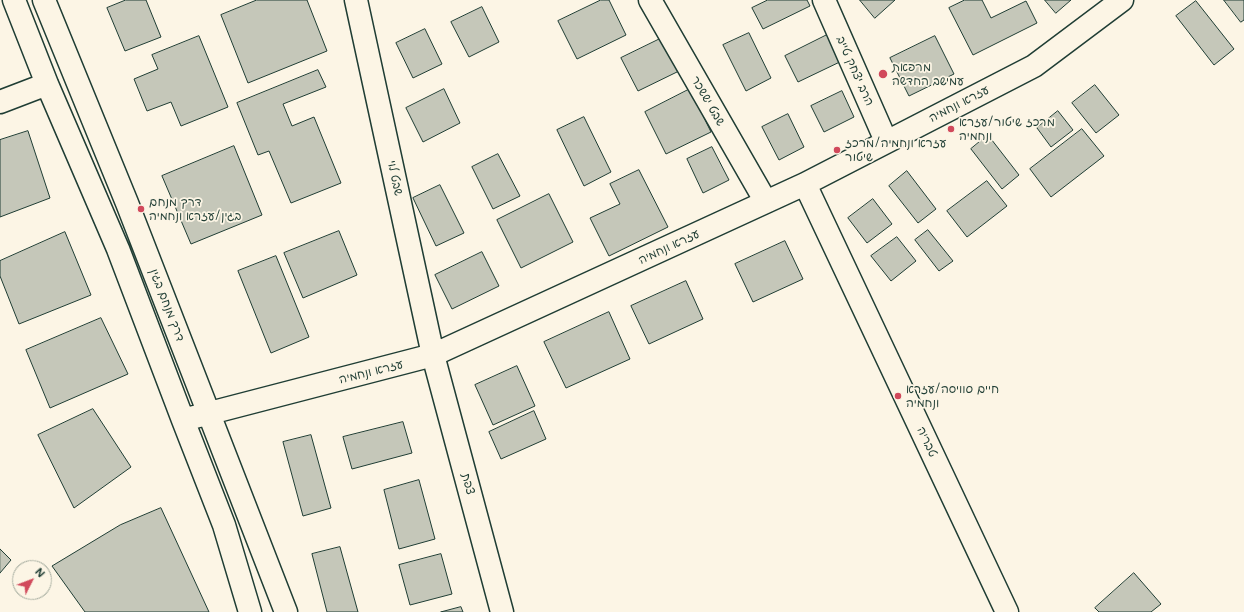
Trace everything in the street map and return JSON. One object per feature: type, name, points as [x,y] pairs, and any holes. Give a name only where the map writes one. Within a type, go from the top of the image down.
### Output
[{"type":"street","points":[[14,0],[47,84],[118,249],[224,525],[250,612]]},
{"type":"street","name":"דרך מנחם בגין","points":[[44,0],[126,202],[286,612]]},
{"type":"street","name":"שבט לוי","points":[[356,0],[433,356]]},
{"type":"street","name":"שבט יששכר","points":[[650,0],[766,202]]},
{"type":"street","name":"הרב יצחק טייב","points":[[824,0],[886,141]]},
{"type":"street","name":"עזרא ונחמיה","points":[[183,420],[433,356],[805,184],[1034,66],[1122,0]]},
{"type":"street","points":[[0,102],[47,84]]},
{"type":"street","name":"טבריה","points":[[805,184],[1007,612]]},
{"type":"street","name":"צפת","points":[[433,356],[502,612]]},
{"type":"building","points":[[126,0],[146,0],[161,37],[125,51],[107,8]]},
{"type":"building","points":[[257,0],[307,0],[327,51],[248,83],[221,15]]},
{"type":"building","points":[[601,0],[609,0],[626,35],[577,59],[558,21]]},
{"type":"building","points":[[768,0],[807,0],[810,6],[763,29],[752,8]]},
{"type":"building","points":[[860,0],[895,0],[875,18]]},
{"type":"building","points":[[965,0],[982,0],[991,18],[1026,1],[1037,23],[973,55],[949,8]]},
{"type":"building","points":[[1045,0],[1071,0],[1056,13]]},
{"type":"building","points":[[1224,0],[1244,0],[1244,20],[1241,22]]},
{"type":"building","points":[[1196,1],[1234,49],[1214,65],[1176,16]]},
{"type":"building","points":[[482,7],[499,42],[469,57],[451,22]]},
{"type":"building","points":[[425,29],[442,64],[413,78],[396,43]]},
{"type":"building","points":[[833,32],[846,59],[798,82],[785,56]]},
{"type":"building","points":[[749,33],[771,78],[746,91],[723,45]]},
{"type":"building","points":[[199,36],[228,107],[181,126],[171,102],[147,111],[134,79],[158,69],[152,55]]},
{"type":"building","points":[[935,36],[954,74],[909,96],[890,58]]},
{"type":"building","points":[[662,38],[679,71],[638,91],[621,58]]},
{"type":"building","points":[[318,70],[326,87],[283,104],[292,126],[314,117],[341,183],[291,203],[269,151],[258,155],[237,103]]},
{"type":"building","points":[[1095,85],[1119,115],[1096,133],[1072,103]]},
{"type":"building","points":[[444,89],[460,123],[423,142],[406,108]]},
{"type":"building","points":[[690,89],[711,132],[666,154],[645,112]]},
{"type":"building","points":[[842,91],[854,117],[824,132],[811,106]]},
{"type":"building","points":[[1058,111],[1073,130],[1051,147],[1037,128]]},
{"type":"building","points":[[788,114],[804,147],[779,160],[762,127]]},
{"type":"building","points":[[584,117],[611,172],[584,186],[557,130]]},
{"type":"building","points":[[1082,129],[1104,156],[1051,197],[1030,169]]},
{"type":"building","points":[[28,131],[50,198],[0,217],[0,140]]},
{"type":"building","points":[[988,135],[1019,175],[1002,189],[971,149]]},
{"type":"building","points":[[234,146],[262,215],[191,244],[162,176]]},
{"type":"building","points":[[712,147],[729,180],[703,193],[687,159]]},
{"type":"building","points":[[498,154],[520,196],[493,209],[472,167]]},
{"type":"building","points":[[639,170],[668,227],[609,256],[590,218],[620,204],[610,184]]},
{"type":"building","points":[[907,171],[936,209],[918,223],[889,186]]},
{"type":"building","points":[[987,181],[1007,206],[967,237],[947,211]]},
{"type":"building","points":[[440,185],[464,233],[436,246],[413,198]]},
{"type":"building","points":[[549,194],[573,242],[521,268],[497,220]]},
{"type":"building","points":[[873,199],[892,224],[867,243],[848,218]]},
{"type":"building","points":[[928,230],[953,261],[939,271],[915,240]]},
{"type":"building","points":[[339,231],[357,275],[303,298],[284,253]]},
{"type":"building","points":[[65,232],[91,295],[19,324],[0,276],[0,261]]},
{"type":"building","points":[[897,237],[916,261],[891,281],[871,256]]},
{"type":"building","points":[[785,241],[803,279],[753,302],[735,264]]},
{"type":"building","points":[[482,252],[499,286],[452,309],[435,275]]},
{"type":"building","points":[[276,256],[309,337],[271,353],[238,271]]},
{"type":"building","points":[[686,281],[703,319],[649,344],[631,306]]},
{"type":"building","points":[[609,312],[630,359],[566,388],[544,342]]},
{"type":"building","points":[[101,318],[128,374],[50,408],[26,350]]},
{"type":"building","points":[[517,366],[535,406],[493,425],[475,385]]},
{"type":"building","points":[[93,409],[131,467],[74,508],[38,435]]},
{"type":"building","points":[[534,411],[546,439],[501,459],[489,432]]},
{"type":"building","points":[[403,422],[412,453],[352,469],[343,437]]},
{"type":"building","points":[[311,435],[331,508],[303,516],[283,442]]},
{"type":"building","points":[[419,480],[435,539],[399,549],[384,490]]},
{"type":"building","points":[[161,508],[209,612],[85,612],[52,566],[120,525]]},
{"type":"building","points":[[340,547],[358,612],[327,612],[312,554]]},
{"type":"building","points":[[0,549],[11,560],[0,573]]},
{"type":"building","points":[[441,554],[452,594],[410,605],[399,565]]},
{"type":"building","points":[[1134,573],[1161,604],[1151,612],[1099,612],[1095,608]]},
{"type":"building","points":[[461,607],[463,612],[441,612]]},
{"type":"place","name":"מרפאת עמישב החדשה","points":[[883,74]]},
{"type":"place","name":"מרכז שיטור/עזרא ונחמיה","points":[[951,129]]},
{"type":"place","name":"עזרא ונחמיה/מרכז שיטור","points":[[837,150]]},
{"type":"place","name":"דרך מנחם בגין/עזרא ונחמיה","points":[[141,209]]},
{"type":"place","name":"חיים סוויסה/עזרא ונחמיה","points":[[898,396]]}]
